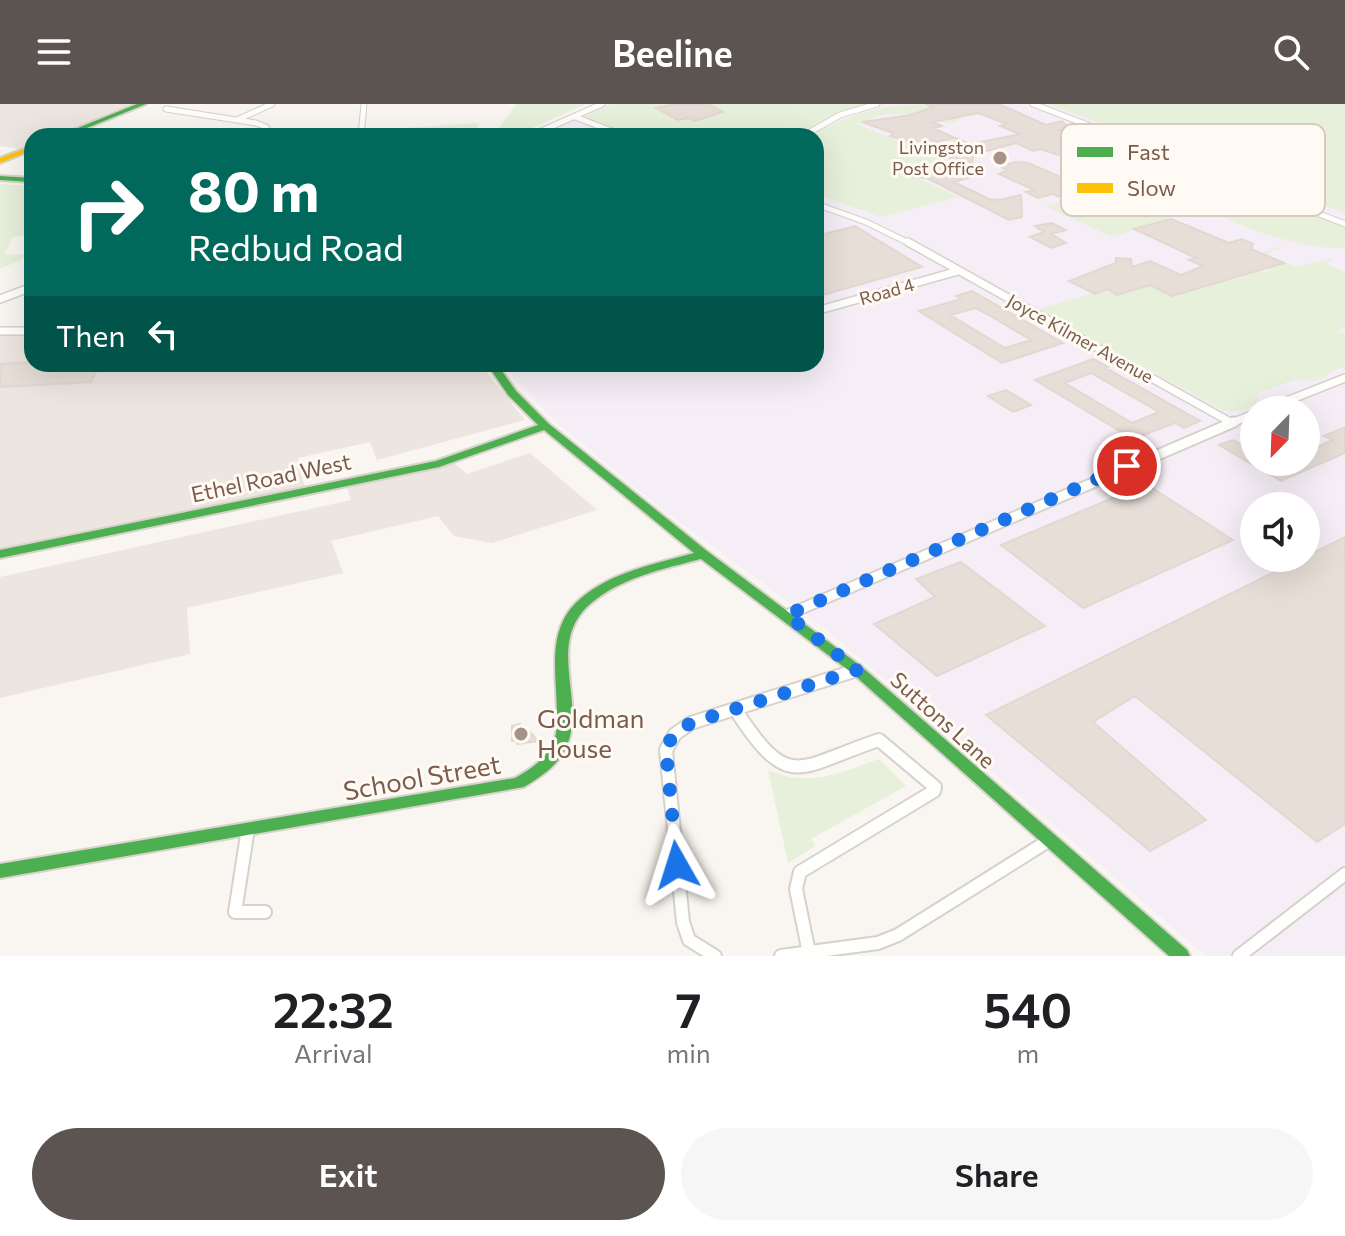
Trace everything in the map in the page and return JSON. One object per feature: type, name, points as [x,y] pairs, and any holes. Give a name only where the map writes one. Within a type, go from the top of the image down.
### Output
[{"type":"street","points":[[82,128],[143,104]]},
{"type":"street","points":[[239,119],[272,104]]},
{"type":"street","points":[[362,128],[364,104]]},
{"type":"street","points":[[549,128],[602,104]]},
{"type":"street","points":[[817,128],[840,115],[877,104]]},
{"type":"street","points":[[1033,104],[1085,124]]},
{"type":"street","points":[[166,109],[239,119],[267,128]]},
{"type":"street","points":[[575,117],[604,128]]},
{"type":"street","points":[[0,161],[24,151]]},
{"type":"street","points":[[0,178],[24,180]]},
{"type":"street","name":"Joyce Kilmer Avenue","points":[[824,207],[881,229],[1232,423]]},
{"type":"street","points":[[1324,216],[1345,224]]},
{"type":"street","name":"Road 4","points":[[824,309],[958,271]]},
{"type":"street","points":[[0,299],[24,290]]},
{"type":"street","points":[[0,331],[24,331]]},
{"type":"street","name":"Suttons Lane","points":[[498,372],[512,393],[545,426],[703,554],[857,670],[1181,956]]},
{"type":"street","points":[[1299,396],[1345,378]]},
{"type":"street","points":[[787,615],[1240,420]]},
{"type":"street","name":"Ethel Road West","points":[[0,554],[439,464],[545,426]]},
{"type":"street","name":"School Street","points":[[0,871],[494,790],[519,783],[539,772],[557,754],[562,739],[562,643],[569,619],[601,590],[703,554]]},
{"type":"street","points":[[715,956],[689,940],[683,922],[667,741],[680,729],[857,670]]},
{"type":"street","points":[[735,709],[761,751],[780,765],[789,768],[813,765],[879,740],[935,787],[934,791],[800,872],[796,889],[809,953]]},
{"type":"street","points":[[245,831],[247,835],[235,912],[265,912]]},
{"type":"street","points":[[781,956],[878,943],[911,929],[1048,841]]},
{"type":"street","points":[[1239,956],[1345,874]]},
{"type":"shaded area","points":[[0,104],[131,104],[72,128],[24,128],[24,147],[0,146]]},
{"type":"shaded area","points":[[607,104],[1345,104],[1345,956],[1206,956],[827,630],[650,500],[552,418],[510,372],[824,372],[824,128],[552,128]]},
{"type":"shaded area","points":[[24,334],[24,372],[486,372],[525,420],[377,460],[370,442],[298,458],[305,489],[0,554],[0,335]]},
{"type":"shaded area","points":[[530,453],[597,510],[492,543],[454,536],[438,516],[331,541],[343,573],[187,608],[190,654],[0,698],[0,577],[351,500],[345,481],[448,457],[467,474]]},
{"type":"green space","points":[[516,104],[586,104],[532,128],[499,128]]},
{"type":"green space","points":[[611,104],[868,104],[831,116],[811,128],[612,128],[585,117]]},
{"type":"green space","points":[[929,104],[926,105],[962,119],[948,124],[926,117],[892,114],[858,124],[906,142],[957,139],[966,144],[953,145],[944,166],[950,172],[917,166],[912,167],[910,175],[959,197],[881,217],[824,197],[824,129],[867,112]]},
{"type":"green space","points":[[1048,104],[1345,104],[1345,213],[1325,206],[1325,124],[1102,124]]},
{"type":"green space","points":[[477,123],[477,128],[407,128]]},
{"type":"green space","points":[[0,184],[24,186],[24,236],[13,237],[4,255],[24,254],[24,256],[0,269]]},
{"type":"green space","points":[[1061,202],[1061,213],[1045,206]]},
{"type":"green space","points":[[1067,216],[1177,216],[1113,237]]},
{"type":"green space","points":[[1222,216],[1315,216],[1345,227],[1345,247],[1296,242]]},
{"type":"green space","points":[[1281,248],[1269,253],[1296,267],[1329,259],[1332,260],[1327,264],[1345,272],[1345,327],[1337,331],[1345,335],[1345,366],[1314,381],[1294,380],[1257,396],[1240,396],[1240,410],[1222,410],[1041,311],[1107,289],[1117,295],[1151,285],[1233,280],[1261,271],[1267,273],[1270,271],[1265,269],[1282,263],[1264,252]]},
{"type":"green space","points":[[879,759],[906,786],[811,839],[815,846],[788,863],[768,770],[796,778],[810,778]]},
{"type":"building","points":[[676,104],[708,104],[723,112],[695,121],[689,118],[678,120],[656,108]]},
{"type":"building","points":[[926,104],[999,104],[1046,125],[1062,121],[1065,124],[1061,124],[1059,130],[1061,155],[1040,149],[1033,151],[1016,143],[987,151],[974,145],[971,177],[954,182],[989,199],[1021,195],[1022,217],[1009,220],[927,178],[913,177],[915,169],[919,168],[928,168],[938,175],[946,173],[956,138],[970,144],[1020,134],[1000,126],[1007,124],[978,113],[933,122],[942,126],[933,128],[955,138],[921,145],[890,136],[893,133],[862,122],[911,115],[933,107]]},
{"type":"building","points":[[1028,163],[1061,177],[1061,198],[1053,194],[1038,198],[1026,192],[1034,190],[999,174],[1007,170],[999,166]]},
{"type":"building","points":[[1171,219],[1229,243],[1242,239],[1253,244],[1251,249],[1284,263],[1172,296],[1150,285],[1117,295],[1107,289],[1095,294],[1069,281],[1116,263],[1116,258],[1131,259],[1132,267],[1150,261],[1181,275],[1203,266],[1189,260],[1196,258],[1134,229]]},
{"type":"building","points":[[1051,223],[1066,230],[1051,234],[1066,243],[1051,248],[1030,237],[1044,232],[1035,226]]},
{"type":"building","points":[[855,226],[922,267],[824,295],[824,234]]},
{"type":"building","points":[[972,291],[1063,343],[1002,363],[919,311],[961,299],[956,296]],"holes":[[[976,308],[1031,340],[1005,348],[950,315]]]},
{"type":"building","points":[[1093,359],[1200,421],[1184,428],[1175,423],[1133,439],[1035,380]],"holes":[[[1091,373],[1159,412],[1132,423],[1065,383]]]},
{"type":"building","points":[[24,362],[24,372],[96,372],[91,382],[0,387],[0,364]]},
{"type":"building","points":[[1006,390],[1031,405],[1013,412],[988,396]]},
{"type":"building","points":[[1345,427],[1345,453],[1320,464],[1320,446],[1333,440],[1324,436]]},
{"type":"building","points":[[1233,440],[1240,444],[1240,457],[1219,445]]},
{"type":"building","points":[[1272,476],[1292,476],[1281,481]]},
{"type":"building","points":[[1146,484],[1233,540],[1083,608],[1001,545]]},
{"type":"building","points":[[1345,537],[1345,824],[1317,842],[1135,696],[1093,722],[1206,820],[1150,851],[986,715],[1274,572],[1320,572],[1320,549]]},
{"type":"building","points":[[961,562],[1045,626],[937,676],[874,624],[935,597],[916,579]]},
{"type":"building","name":"Goldman House","points":[[520,724],[538,741],[517,744],[517,741],[512,741],[512,726]]},
{"type":"traffic: fast","points":[[82,128],[143,104]]},
{"type":"traffic: fast","points":[[0,178],[24,180]]},
{"type":"traffic: fast","points":[[498,372],[512,393],[545,426],[703,554],[857,670],[1181,956]]},
{"type":"traffic: fast","points":[[0,554],[439,464],[545,426]]},
{"type":"traffic: fast","points":[[0,871],[519,783],[550,760],[562,740],[561,650],[571,617],[583,603],[610,585],[640,572],[703,554]]},
{"type":"traffic: slow","points":[[0,161],[24,151]]},
{"type":"place","name":"Livingston Post Office","points":[[1000,158]]},
{"type":"place","name":"Goldman House","points":[[521,734]]},
{"type":"route","points":[[677,865],[666,750],[667,741],[673,734],[691,723],[857,670],[787,615],[1127,466]]}]
